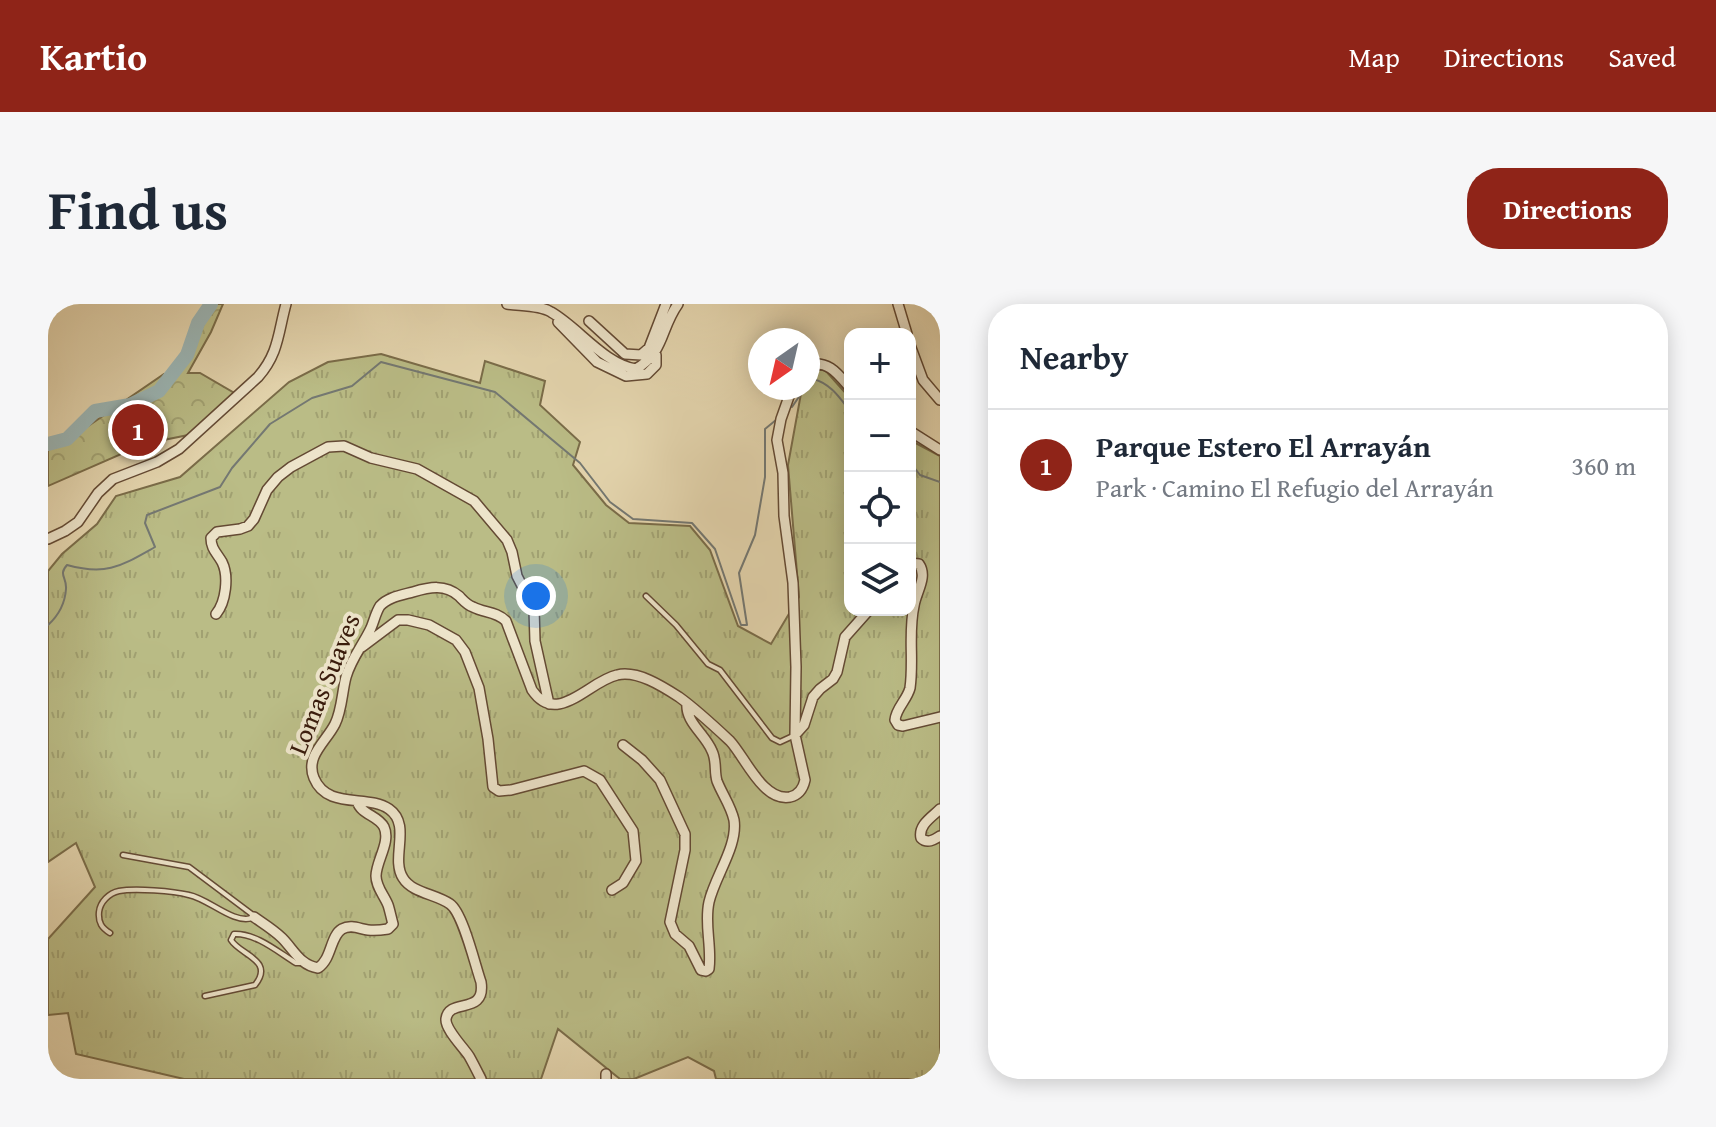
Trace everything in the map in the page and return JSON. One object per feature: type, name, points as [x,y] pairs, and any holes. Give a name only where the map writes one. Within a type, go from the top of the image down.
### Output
[{"type":"street","points":[[48,539],[78,522],[102,488],[113,479],[157,462],[179,449],[258,377],[276,351],[286,304]]},
{"type":"street","points":[[507,304],[548,310],[611,358],[636,369],[656,355],[666,304]]},
{"type":"street","points":[[589,321],[625,354],[641,355],[649,348],[664,319],[678,304]]},
{"type":"street","points":[[898,304],[905,328]]},
{"type":"street","points":[[916,361],[923,380],[940,400]]},
{"type":"street","points":[[820,364],[834,370],[844,381]]},
{"type":"street","points":[[216,614],[223,605],[225,575],[224,566],[211,545],[211,538],[217,532],[248,526],[267,490],[284,472],[328,447],[349,447],[371,458],[417,469],[462,493],[474,501],[504,536],[512,552],[517,576],[534,609],[535,641],[549,704],[570,700],[613,676],[624,674],[648,680],[687,703],[733,745],[766,789],[779,796],[794,795],[804,786],[804,777],[795,735],[793,583],[777,440],[788,400]]},
{"type":"street","points":[[916,435],[940,450]]},
{"type":"street","points":[[916,564],[923,573],[916,598]]},
{"type":"street","name":"Lomas Suaves","points":[[481,1079],[446,1022],[450,1011],[474,1003],[481,991],[481,982],[458,912],[449,903],[410,885],[402,877],[399,867],[400,832],[391,810],[339,798],[325,791],[315,780],[312,770],[315,754],[338,716],[351,663],[379,609],[387,601],[427,588],[447,589],[470,606],[503,617],[532,690],[543,703],[549,704]]},
{"type":"street","points":[[795,735],[804,725],[813,697],[836,676],[845,637],[864,616]]},
{"type":"street","points":[[913,616],[910,688],[895,720],[903,726],[940,717]]},
{"type":"street","points":[[359,649],[398,620],[429,625],[456,640],[465,652],[479,688],[493,787],[499,791],[511,790],[584,771],[600,780],[633,831],[636,861],[623,883],[612,890]]},
{"type":"street","points":[[623,745],[660,780],[685,834],[685,850],[671,926],[694,953],[701,970],[706,971],[710,967],[708,906],[732,841],[734,826],[732,811],[717,780],[712,749],[690,719],[687,703]]},
{"type":"street","points":[[254,917],[279,935],[302,961],[318,968],[324,965],[336,935],[342,929],[354,927],[370,931],[388,929],[393,924],[377,884],[376,871],[386,836],[384,827],[359,808],[357,801]]},
{"type":"street","points":[[940,809],[920,833],[925,841],[940,836]]},
{"type":"lane","points":[[646,596],[676,625],[708,664],[720,670],[772,738],[780,742],[795,735]]},
{"type":"lane","points":[[123,855],[189,867],[254,917]]},
{"type":"lane","points":[[110,933],[99,921],[99,909],[107,897],[121,890],[190,895],[240,920],[254,917]]},
{"type":"lane","points":[[205,996],[255,985],[259,981],[260,966],[249,953],[231,942],[232,935],[236,933],[260,941],[296,963],[302,961]]},
{"type":"green space","points":[[213,304],[223,304],[188,373],[200,373],[236,394],[193,434],[144,444],[48,486],[48,443],[88,426],[164,374],[173,373],[190,354]]},
{"type":"green space","points":[[381,354],[480,383],[485,361],[545,381],[540,405],[580,442],[573,465],[606,505],[629,523],[690,526],[710,550],[738,626],[771,644],[799,597],[788,465],[800,400],[820,400],[820,370],[825,370],[844,391],[844,616],[916,616],[916,443],[940,456],[940,1079],[716,1079],[714,1071],[688,1057],[634,1079],[620,1079],[558,1029],[541,1079],[184,1079],[76,1054],[68,1013],[48,1015],[48,939],[95,887],[76,843],[48,862],[48,571],[62,554],[97,524],[116,496],[180,477],[289,382],[328,362]]},
{"type":"waterway","points":[[48,444],[67,439],[95,411],[130,405],[159,391],[187,355],[198,323],[211,304]]},
{"type":"waterway","points":[[48,625],[64,599],[66,585],[63,571],[67,565],[93,570],[113,567],[155,547],[145,523],[147,515],[220,487],[232,468],[270,424],[312,398],[352,386],[381,362],[495,392],[580,463],[610,502],[633,519],[692,523],[715,549],[741,625],[747,625],[739,573],[755,535],[765,477],[765,429],[776,420]]},
{"type":"waterway","points":[[820,382],[844,404]]},
{"type":"waterway","points":[[792,407],[797,400]]},
{"type":"waterway","points":[[916,470],[920,475],[940,482]]},
{"type":"place","name":"Parque Estero El Arrayán","points":[[138,430]]}]
